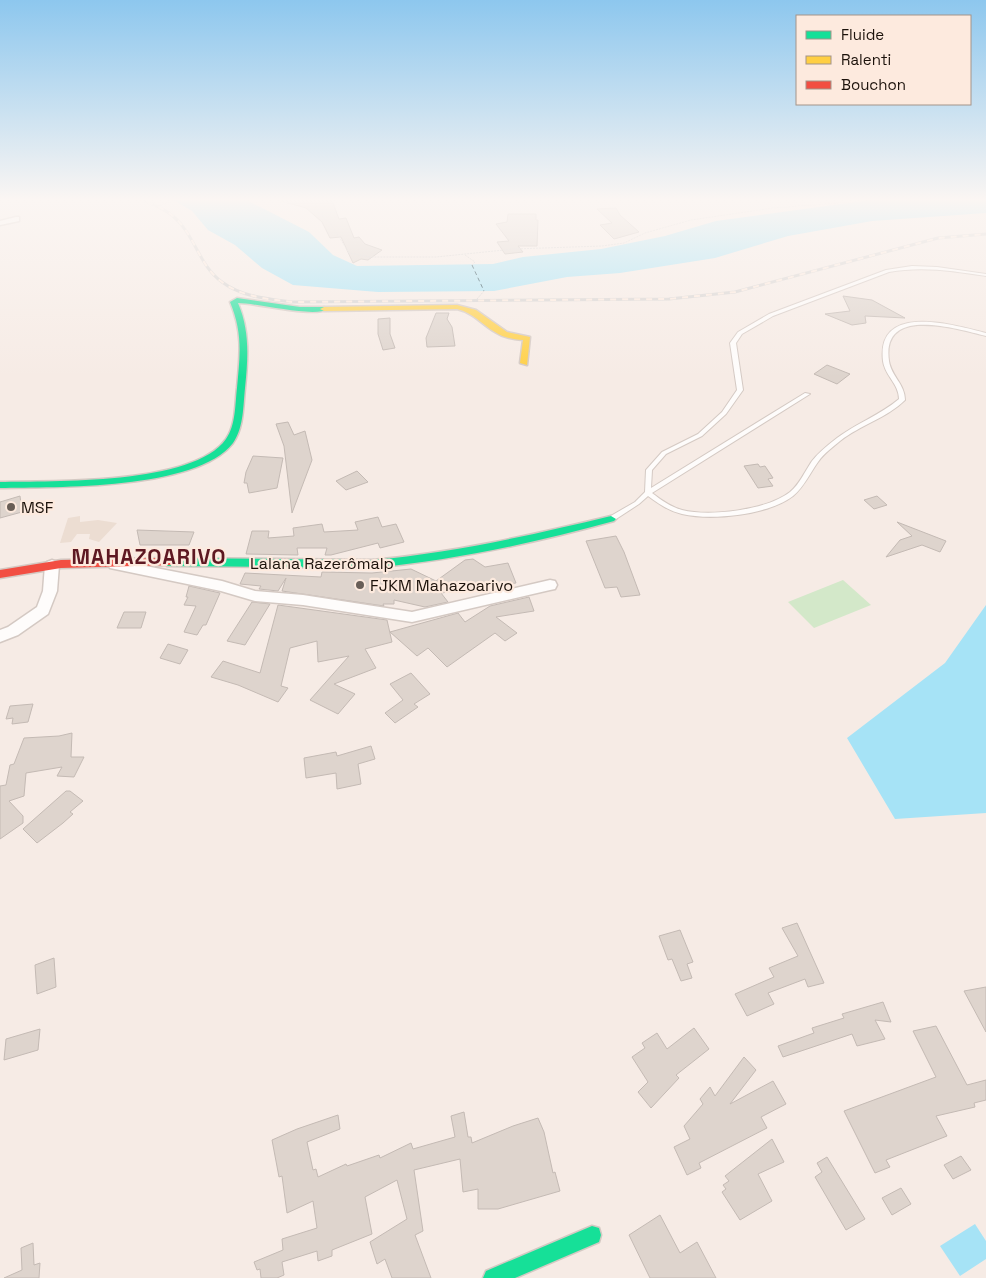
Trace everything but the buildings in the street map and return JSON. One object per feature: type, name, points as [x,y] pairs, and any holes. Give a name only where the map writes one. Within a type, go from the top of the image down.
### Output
[{"type":"street","points":[[0,485],[102,482],[148,476],[201,462],[228,443],[233,432],[240,402],[242,322],[234,302],[237,300],[300,309],[415,306],[469,309],[477,313],[503,334],[527,339],[524,363]]},
{"type":"street","name":"Lalana Razerômalp","points":[[0,574],[52,565],[101,562],[372,564],[410,562],[505,544],[611,519]]},
{"type":"street","points":[[101,562],[222,586],[255,596],[303,600],[412,618],[550,585]]},
{"type":"street","points":[[0,636],[13,631],[42,610],[50,591],[52,565]]},
{"type":"street","points":[[494,1278],[592,1235]]},
{"type":"lane","points":[[648,493],[649,470],[664,453],[700,435],[724,413],[740,390],[733,343],[740,333],[751,325],[771,315],[888,271],[906,267],[922,266],[986,275]]},
{"type":"lane","points":[[648,493],[672,509],[688,513],[722,514],[772,505],[791,494],[818,456],[844,436],[893,408],[902,400],[903,392],[886,363],[886,342],[894,332],[909,323],[930,322],[986,335]]},
{"type":"lane","points":[[611,519],[637,504],[648,493],[807,394]]},
{"type":"path","points":[[401,258],[425,258]]},
{"type":"path","points":[[469,258],[475,262],[472,265]]},
{"type":"shaded area","points":[[80,516],[80,522],[98,520],[117,523],[99,542],[89,539],[90,534],[77,534],[71,542],[60,543],[68,518]]},
{"type":"green space","points":[[843,580],[871,605],[814,628],[788,602]]},
{"type":"water","points":[[250,258],[339,258],[357,266],[493,264],[520,258],[716,258],[620,273],[567,277],[494,291],[378,292],[293,285],[262,268]]},
{"type":"water","points":[[986,605],[986,813],[895,819],[847,738],[945,663]]},
{"type":"water","points":[[975,1224],[986,1241],[986,1259],[960,1276],[940,1246]]},
{"type":"ferry route","points":[[472,265],[484,291]]},
{"type":"railway","points":[[201,258],[214,275],[238,291],[292,302],[669,299],[735,292],[864,258]]},
{"type":"traffic: fast","points":[[0,485],[86,483],[121,480],[185,468],[210,457],[232,438],[238,417],[244,345],[243,328],[234,302],[237,300],[300,309],[324,309]]},
{"type":"traffic: fast","points":[[167,562],[372,564],[403,561],[493,546],[611,519]]},
{"type":"traffic: fast","points":[[493,1278],[592,1235]]},
{"type":"traffic: slow","points":[[324,309],[457,307],[466,309],[479,315],[492,327],[504,334],[527,339],[524,363]]},
{"type":"traffic: jam","points":[[0,574],[61,564],[167,562]]},
{"type":"place","name":"MSF","points":[[11,507]]},
{"type":"place","name":"FJKM Mahazoarivo","points":[[360,585]]},
{"type":"district","name":"MAHAZOARIVO","points":[[149,557]]}]
